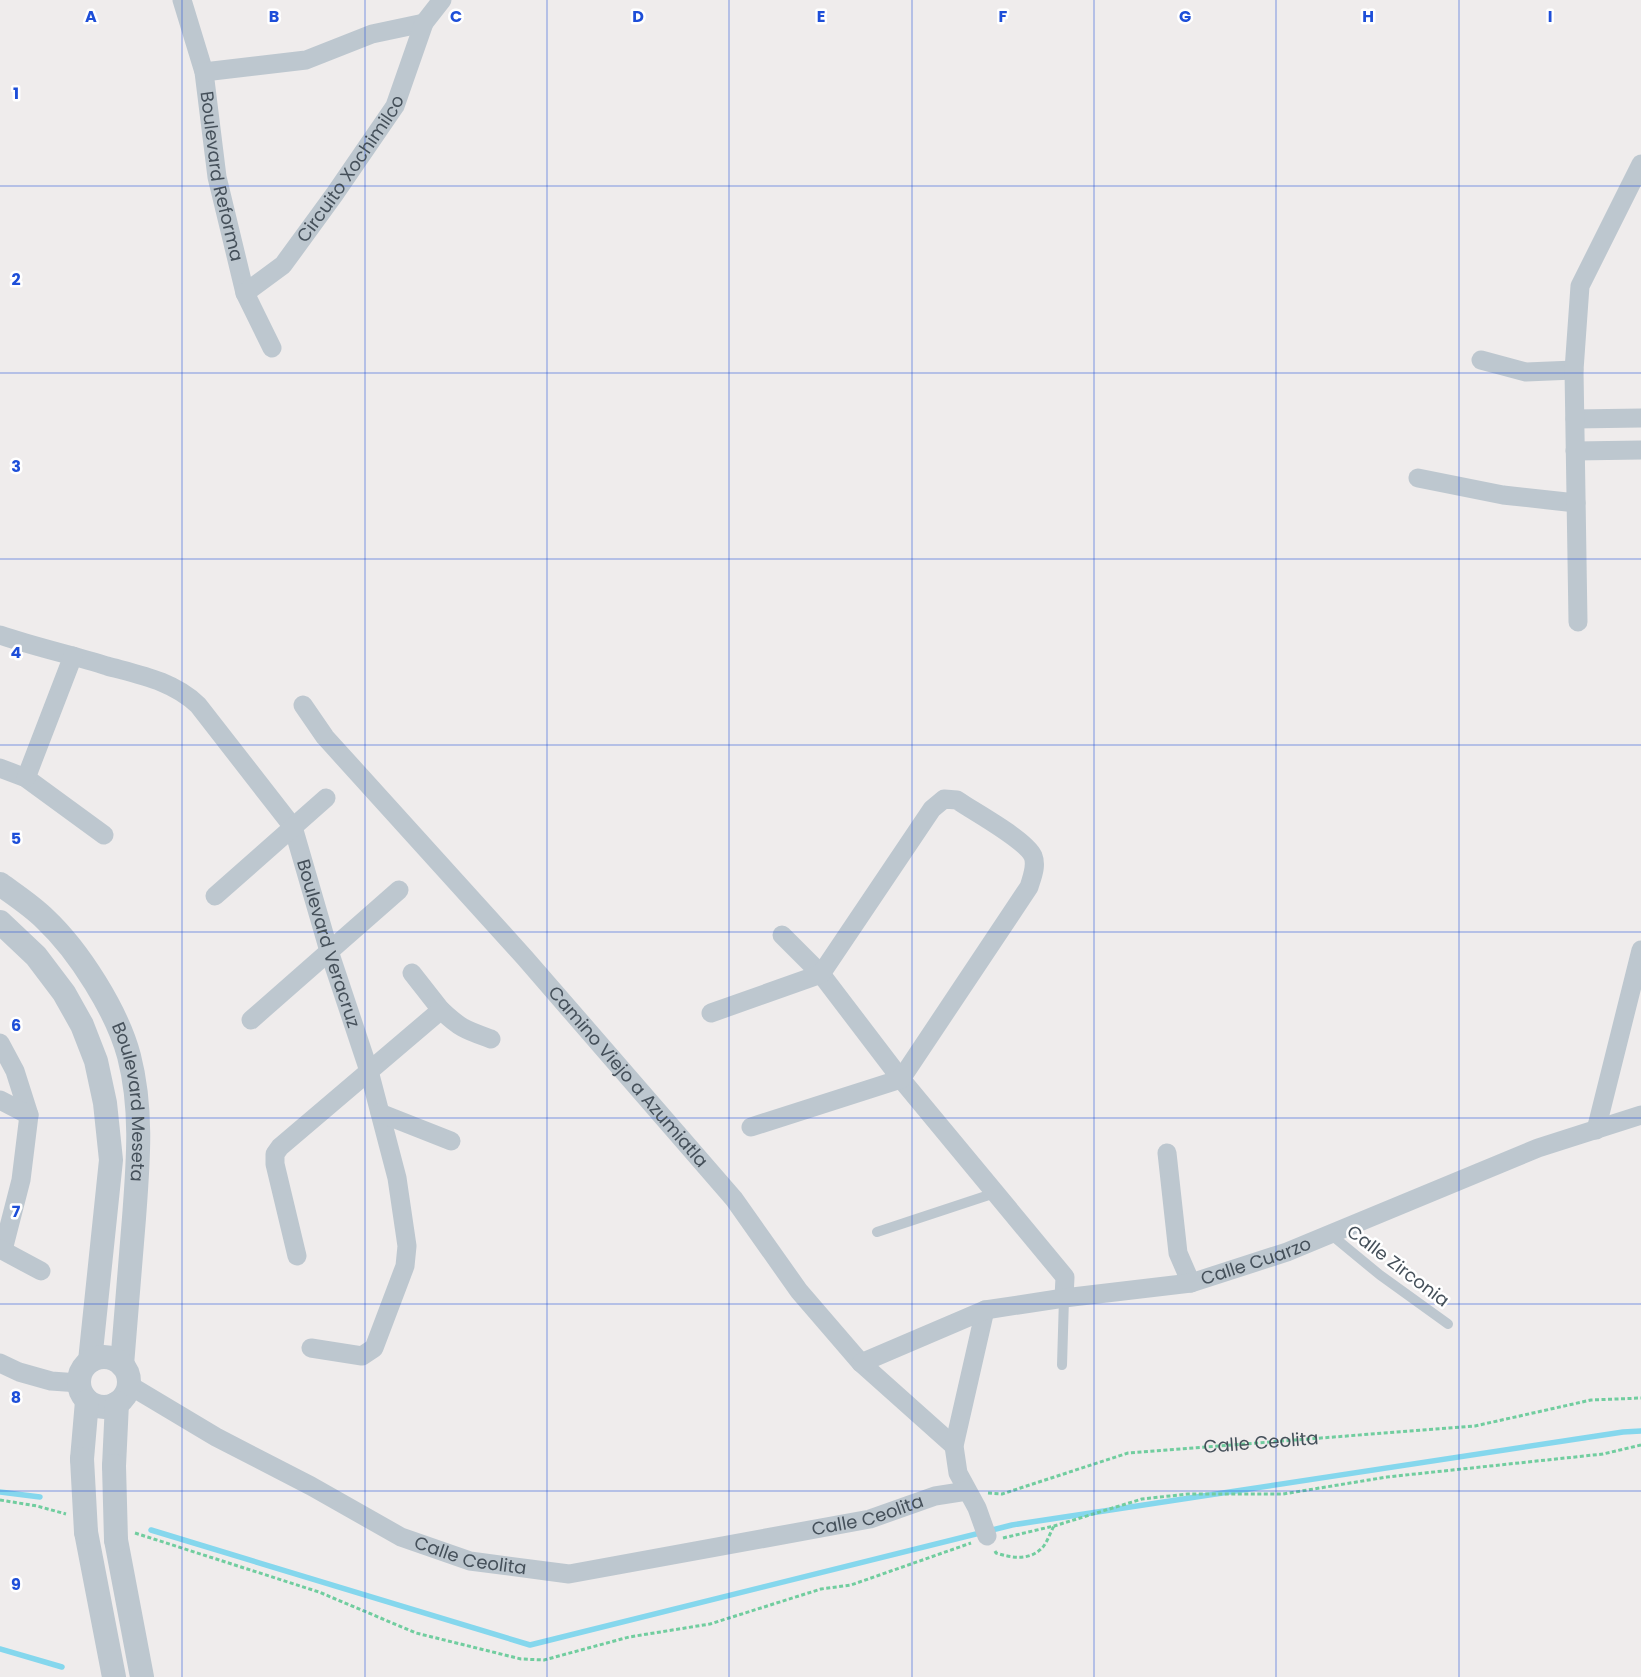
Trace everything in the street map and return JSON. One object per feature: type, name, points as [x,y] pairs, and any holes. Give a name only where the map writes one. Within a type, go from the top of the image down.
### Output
[{"type":"street","name":"Boulevard Reforma","points":[[182,0],[204,72],[217,177],[245,294],[272,348]]},
{"type":"street","name":"Circuito Xochimilco","points":[[245,294],[283,265],[395,106],[424,23],[442,0]]},
{"type":"street","points":[[204,72],[306,60],[372,34],[424,23]]},
{"type":"street","points":[[1578,622],[1574,370],[1580,286],[1641,164]]},
{"type":"street","points":[[1481,360],[1526,372],[1574,370]]},
{"type":"street","points":[[1574,419],[1641,418]]},
{"type":"street","points":[[1575,451],[1641,450]]},
{"type":"street","points":[[1418,478],[1503,496],[1576,503]]},
{"type":"street","name":"Boulevard Veracruz","points":[[0,635],[37,648],[74,656],[156,679],[188,696],[198,705],[293,827],[329,951],[369,1071],[396,1178],[407,1246],[405,1266],[374,1348],[362,1356],[311,1348]]},
{"type":"street","points":[[26,778],[74,656]]},
{"type":"street","name":"Camino Viejo a Azumiatla","points":[[303,705],[325,736],[525,958],[734,1199],[799,1291],[861,1363],[954,1446]]},
{"type":"street","points":[[0,768],[26,778],[104,836]]},
{"type":"street","points":[[215,896],[326,798]]},
{"type":"street","points":[[711,1013],[821,974],[932,810],[944,800],[957,800],[1026,845],[1034,857],[1034,871],[1029,887],[901,1079],[751,1127]]},
{"type":"street","name":"Boulevard Meseta","points":[[0,884],[45,919],[72,950],[98,988],[116,1020],[129,1056],[137,1100],[139,1144],[123,1384],[114,1466],[142,1677]]},
{"type":"street","points":[[251,1020],[399,890]]},
{"type":"street","name":"Boulevard Meseta","points":[[0,922],[36,956],[64,993],[82,1025],[96,1061],[105,1103],[111,1160],[90,1361]]},
{"type":"street","points":[[782,935],[821,974],[901,1079],[1064,1277],[1064,1298]]},
{"type":"street","points":[[1596,1130],[1641,950]]},
{"type":"street","points":[[412,973],[442,1010],[457,1025],[491,1038]]},
{"type":"street","points":[[297,1256],[275,1164],[276,1154],[280,1148],[442,1010]]},
{"type":"street","points":[[0,1043],[14,1071],[29,1115],[21,1180],[1,1249],[41,1271]]},
{"type":"street","points":[[0,1100],[29,1115]]},
{"type":"street","points":[[380,1113],[450,1141]]},
{"type":"street","name":"Calle Cuarzo","points":[[861,1363],[985,1310],[1064,1298],[1190,1283],[1288,1252],[1329,1233],[1538,1148],[1641,1115]]},
{"type":"street","points":[[1167,1153],[1178,1253],[1190,1283]]},
{"type":"street","points":[[985,1310],[954,1446],[958,1472],[978,1508],[986,1532]]},
{"type":"street","points":[[0,1363],[19,1372],[83,1392],[97,1406],[107,1407],[123,1384],[112,1358],[101,1357],[90,1361],[82,1370],[83,1392],[80,1524],[114,1677]]},
{"type":"street","name":"Calle Ceolita","points":[[123,1384],[216,1437],[311,1486],[401,1537],[470,1561],[569,1574],[870,1519],[935,1496],[967,1491]]},
{"type":"lane","points":[[878,1232],[995,1193]]},
{"type":"lane","name":"Calle Zirconia","points":[[1329,1233],[1380,1275],[1448,1324]]},
{"type":"lane","points":[[1062,1365],[1064,1298]]},
{"type":"path","name":"Calle Ceolita","points":[[967,1491],[1002,1494],[1128,1454],[1475,1426],[1591,1400],[1641,1398]]},
{"type":"path","points":[[123,1536],[319,1592],[416,1633],[521,1659],[544,1660],[630,1637],[710,1624],[822,1589],[851,1585],[986,1532],[1005,1538],[1054,1526],[1142,1500],[1188,1494],[1283,1494],[1387,1477],[1602,1454],[1641,1445]]},
{"type":"path","points":[[0,1500],[37,1506],[80,1524]]},
{"type":"path","points":[[986,1532],[996,1553],[1011,1558],[1026,1557],[1042,1548],[1054,1526]]},
{"type":"waterway","points":[[151,1530],[530,1645],[1012,1525],[1623,1432],[1641,1431]]},
{"type":"waterway","points":[[0,1492],[40,1497]]},
{"type":"waterway","points":[[0,1649],[62,1667]]}]
